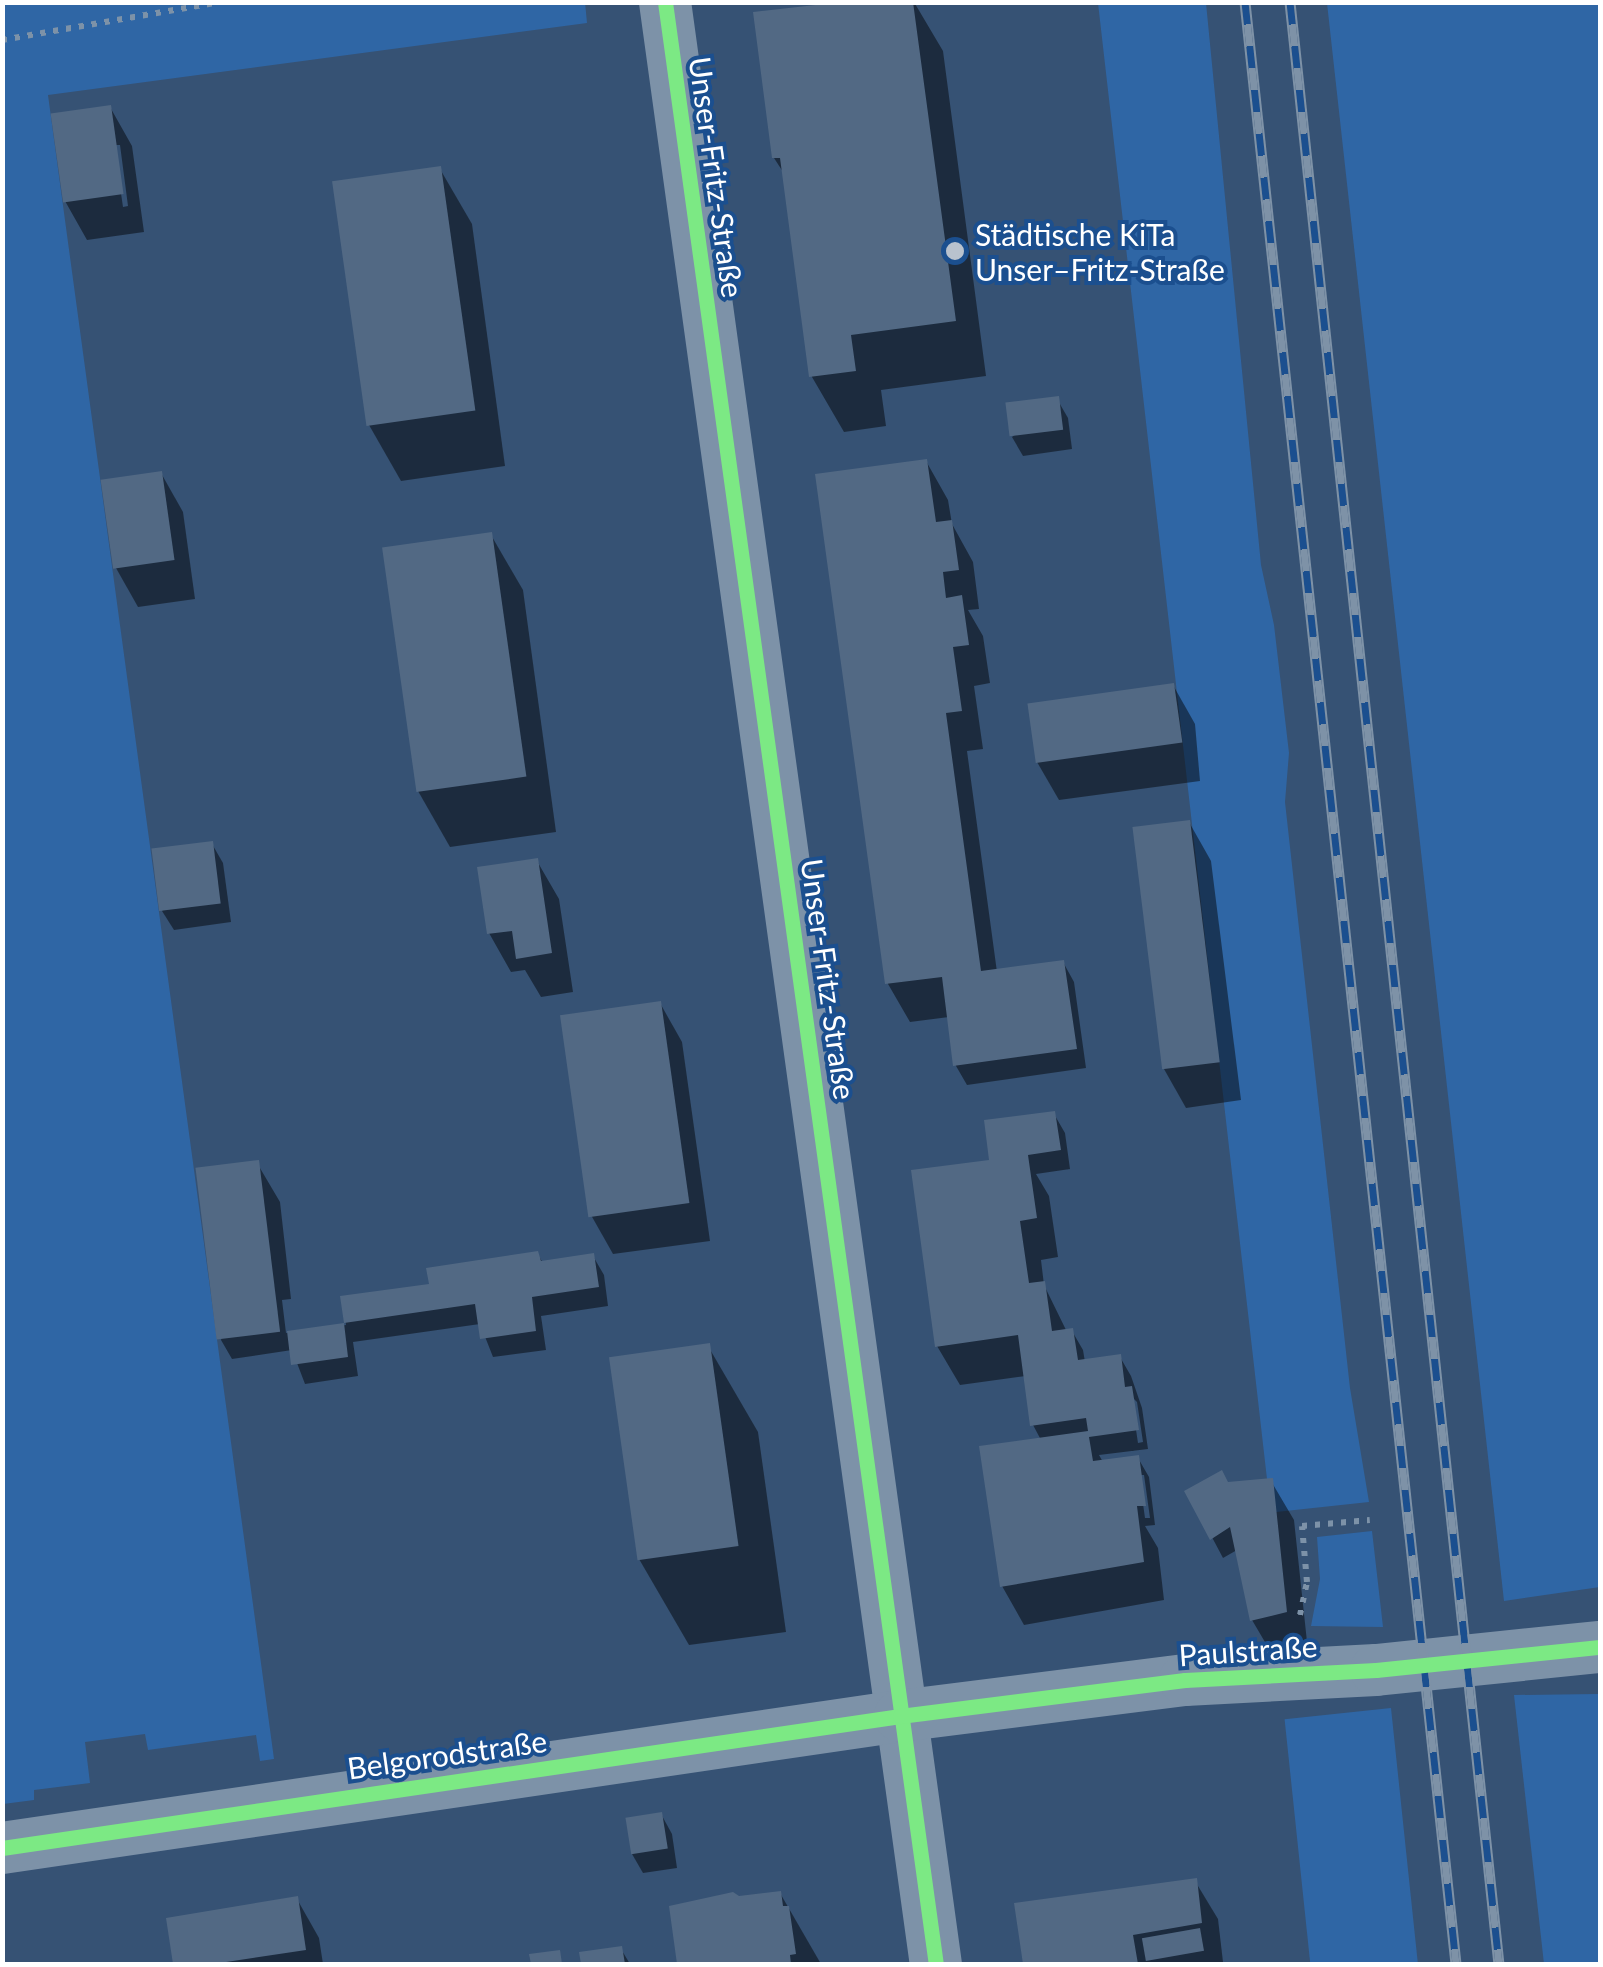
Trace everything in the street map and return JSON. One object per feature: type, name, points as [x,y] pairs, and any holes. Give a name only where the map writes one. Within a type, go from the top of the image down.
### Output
[{"type":"street","name":"Unser-Fritz-Straße","points":[[664,2],[936,1964]]},
{"type":"street","name":"Paulstraße","points":[[900,1716],[1186,1680],[1376,1670],[1600,1647]]},
{"type":"street","name":"Belgorodstraße","points":[[2,1848],[900,1716]]},
{"type":"path","points":[[2,40],[218,2]]},
{"type":"path","points":[[1307,1582],[1302,1526],[1370,1520]]},
{"type":"shaded area","points":[[585,2],[587,23],[48,95],[274,1759],[260,1761],[256,1735],[148,1750],[145,1734],[85,1742],[90,1783],[34,1790],[34,1800],[3,1804],[2,3]]},
{"type":"shaded area","points":[[1098,3],[1206,3],[1261,565],[1274,625],[1289,753],[1285,802],[1350,1388],[1369,1502],[1276,1512],[1267,1479]]},
{"type":"shaded area","points":[[1327,3],[1600,3],[1600,1587],[1504,1601]]},
{"type":"shaded area","points":[[1372,1531],[1383,1627],[1311,1626],[1320,1579],[1317,1537]]},
{"type":"shaded area","points":[[1598,1694],[1600,1964],[1544,1964],[1514,1695]]},
{"type":"shaded area","points":[[1391,1708],[1418,1964],[1310,1964],[1285,1719]]},
{"type":"building","points":[[842,2],[913,2],[956,321],[851,335],[856,371],[809,377],[780,158],[772,158],[753,12]]},
{"type":"building","points":[[111,105],[124,194],[63,203],[51,113]]},
{"type":"building","points":[[441,166],[475,411],[366,426],[332,181]]},
{"type":"building","points":[[1059,396],[1063,430],[1010,436],[1005,403]]},
{"type":"building","points":[[927,459],[936,522],[952,520],[959,570],[943,572],[946,598],[962,595],[969,645],[953,647],[962,711],[946,713],[981,971],[1064,960],[1077,1049],[953,1066],[942,977],[885,984],[815,474]]},
{"type":"building","points":[[162,471],[175,560],[113,569],[101,480]]},
{"type":"building","points":[[492,532],[526,777],[416,792],[382,547]]},
{"type":"building","points":[[1174,683],[1182,742],[1036,763],[1027,704]]},
{"type":"building","points":[[1190,820],[1220,1062],[1162,1069],[1132,827]]},
{"type":"building","points":[[213,841],[221,904],[159,911],[151,849]]},
{"type":"building","points":[[538,858],[552,953],[516,959],[512,931],[487,934],[477,867]]},
{"type":"building","points":[[661,1001],[689,1203],[588,1217],[560,1015]]},
{"type":"building","points":[[1055,1111],[1061,1150],[1028,1155],[1037,1218],[1020,1221],[1029,1283],[1045,1281],[1052,1331],[1073,1328],[1078,1360],[1121,1354],[1125,1387],[1132,1386],[1139,1430],[1089,1437],[1093,1461],[1139,1455],[1146,1506],[1137,1506],[1144,1562],[1000,1587],[979,1446],[1088,1431],[1086,1418],[1030,1426],[1018,1335],[935,1347],[911,1170],[989,1160],[984,1120]]},
{"type":"building","points":[[259,1160],[280,1332],[217,1340],[195,1168]]},
{"type":"building","points":[[538,1251],[541,1261],[594,1253],[599,1287],[532,1297],[536,1331],[480,1339],[475,1304],[344,1323],[340,1296],[429,1284],[426,1268]]},
{"type":"building","points":[[344,1323],[348,1357],[291,1365],[287,1331]]},
{"type":"building","points":[[710,1343],[739,1546],[638,1560],[609,1357]]},
{"type":"building","points":[[1222,1470],[1228,1482],[1273,1478],[1287,1612],[1250,1621],[1230,1527],[1210,1540],[1184,1491]]},
{"type":"building","points":[[662,1812],[668,1849],[631,1854],[625,1818]]},
{"type":"building","points":[[1197,1878],[1202,1923],[1133,1935],[1138,1964],[1023,1964],[1014,1903]]},
{"type":"building","points":[[781,1891],[783,1906],[789,1906],[796,1954],[790,1955],[791,1964],[677,1964],[669,1906],[733,1892],[739,1896]]},
{"type":"building","points":[[298,1896],[306,1950],[213,1964],[173,1964],[166,1918]]},
{"type":"building","points":[[1200,1928],[1204,1951],[1146,1961],[1142,1938]]},
{"type":"building","points":[[622,1946],[625,1964],[581,1964],[579,1952]]},
{"type":"building","points":[[560,1950],[562,1964],[531,1964],[529,1954]]},
{"type":"railway","points":[[1245,2],[1456,1964]]},
{"type":"railway","points":[[1290,2],[1499,1964]]},
{"type":"cycle path","points":[[665,2],[936,1964]]},
{"type":"cycle path","points":[[2,1848],[900,1716],[1185,1680],[1376,1670],[1600,1647]]},
{"type":"place","name":"Städtische KiTa Unser–Fritz-Straße","points":[[955,251]]}]
